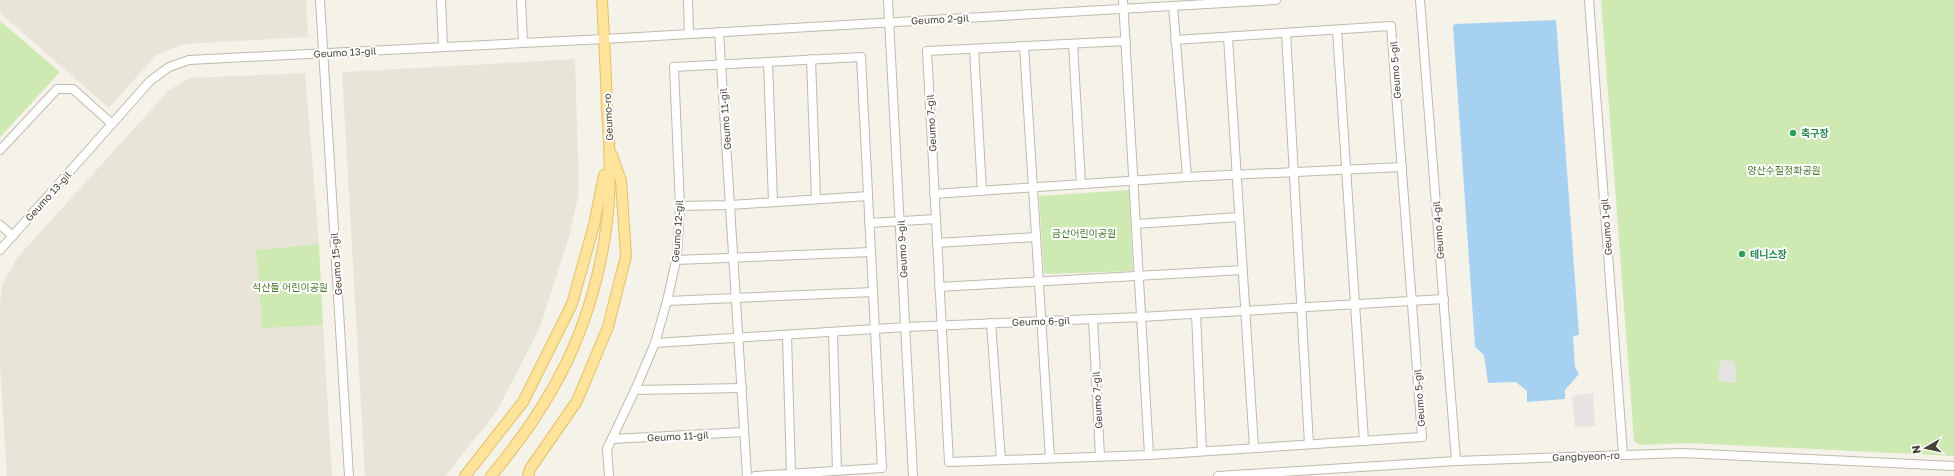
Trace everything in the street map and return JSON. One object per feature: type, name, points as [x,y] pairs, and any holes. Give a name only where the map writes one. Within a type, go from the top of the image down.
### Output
[{"type":"main road","name":"Geumo-ro","points":[[491,476],[519,443],[539,414],[565,368],[588,313],[597,278],[606,235],[610,150],[602,0]]},
{"type":"main road","points":[[465,476],[523,402],[572,304],[594,225],[610,150]]},
{"type":"main road","points":[[528,476],[530,469],[577,401],[608,327],[626,256],[621,181],[610,150]]},
{"type":"street","name":"Geumo 15-gil","points":[[320,0],[349,476]]},
{"type":"street","points":[[441,0],[443,47]]},
{"type":"street","points":[[521,0],[523,42]]},
{"type":"street","points":[[688,0],[689,34]]},
{"type":"street","name":"Geumo 9-gil","points":[[888,0],[913,476]]},
{"type":"street","points":[[1123,0],[1149,455]]},
{"type":"street","name":"Geumo 2-gil","points":[[604,39],[1276,0]]},
{"type":"street","name":"Geumo 4-gil","points":[[1420,0],[1456,461]]},
{"type":"street","name":"Geumo 1-gil","points":[[1589,0],[1623,454]]},
{"type":"street","points":[[1173,6],[1187,177]]},
{"type":"street","name":"Geumo 5-gil","points":[[1149,455],[1422,437],[1391,26],[1175,40]]},
{"type":"street","points":[[1337,30],[1364,441]]},
{"type":"street","name":"Geumo 11-gil","points":[[719,32],[747,476]]},
{"type":"street","points":[[1286,33],[1309,444]]},
{"type":"street","points":[[1228,37],[1254,448]]},
{"type":"street","name":"Geumo 13-gil","points":[[0,250],[150,80],[178,62],[208,59],[604,39]]},
{"type":"street","name":"Geumo 7-gil","points":[[1126,41],[927,51],[934,194],[949,462],[1149,455]]},
{"type":"street","points":[[1073,44],[1081,184]]},
{"type":"street","points":[[1024,46],[1050,458]]},
{"type":"street","points":[[974,49],[982,191]]},
{"type":"street","name":"Geumo 12-gil","points":[[609,476],[607,449],[636,390],[655,343],[667,302],[676,260],[680,206],[674,67],[861,57],[882,468],[756,476]]},
{"type":"street","points":[[811,59],[816,199]]},
{"type":"street","points":[[768,62],[773,202]]},
{"type":"street","points":[[0,150],[57,89],[73,88],[112,124]]},
{"type":"street","points":[[934,194],[1133,182],[1187,177],[1402,167]]},
{"type":"street","points":[[680,206],[730,205],[868,196]]},
{"type":"street","points":[[1136,224],[1239,217]]},
{"type":"street","points":[[869,223],[936,219]]},
{"type":"street","points":[[0,225],[13,236]]},
{"type":"street","points":[[937,243],[1036,237]]},
{"type":"street","points":[[676,260],[871,252]]},
{"type":"street","points":[[940,287],[1243,270]]},
{"type":"street","points":[[667,302],[873,292]]},
{"type":"street","points":[[1141,317],[1444,299]]},
{"type":"street","points":[[1196,314],[1202,451]]},
{"type":"street","name":"Geumo 6-gil","points":[[875,329],[1141,317]]},
{"type":"street","name":"Geumo 7-gil","points":[[1092,319],[1100,456]]},
{"type":"street","points":[[991,323],[1001,460]]},
{"type":"street","points":[[655,343],[875,329]]},
{"type":"street","points":[[833,332],[837,471]]},
{"type":"street","points":[[787,335],[791,474]]},
{"type":"street","points":[[636,390],[742,388]]},
{"type":"street","name":"Geumo 11-gil","points":[[612,439],[744,432]]},
{"type":"street","name":"Gangbyeon-ro","points":[[1218,476],[1456,461],[1683,452],[1951,466]]},
{"type":"shaded area","points":[[0,0],[306,0],[308,37],[185,44],[157,54],[109,108],[0,13]]},
{"type":"shaded area","points":[[575,59],[579,193],[569,237],[540,327],[497,411],[445,476],[365,476],[342,72]]},
{"type":"shaded area","points":[[305,73],[319,244],[256,250],[262,327],[323,325],[332,476],[7,476],[0,365],[0,305],[2,285],[17,258],[169,90],[190,78]]},
{"type":"shaded area","points":[[1720,360],[1735,361],[1736,383],[1718,381]]},
{"type":"shaded area","points":[[1593,393],[1595,426],[1575,427],[1572,396]]},
{"type":"green space","name":"양산수질정화공원","points":[[1601,0],[1954,0],[1954,456],[1690,443],[1640,445],[1634,441]]},
{"type":"green space","points":[[0,21],[60,72],[0,137]]},
{"type":"green space","name":"금산어린이공원","points":[[1129,190],[1133,271],[1044,274],[1039,196]]},
{"type":"green space","name":"석산들 어린이공원","points":[[319,244],[323,325],[262,328],[256,250]]},
{"type":"water","points":[[1556,20],[1579,335],[1573,336],[1575,367],[1579,374],[1565,390],[1565,399],[1527,402],[1527,391],[1516,382],[1488,383],[1484,355],[1475,347],[1453,26],[1455,24]]},
{"type":"place","name":"축구장","points":[[1793,133]]},
{"type":"place","name":"테니스장","points":[[1742,254]]}]
